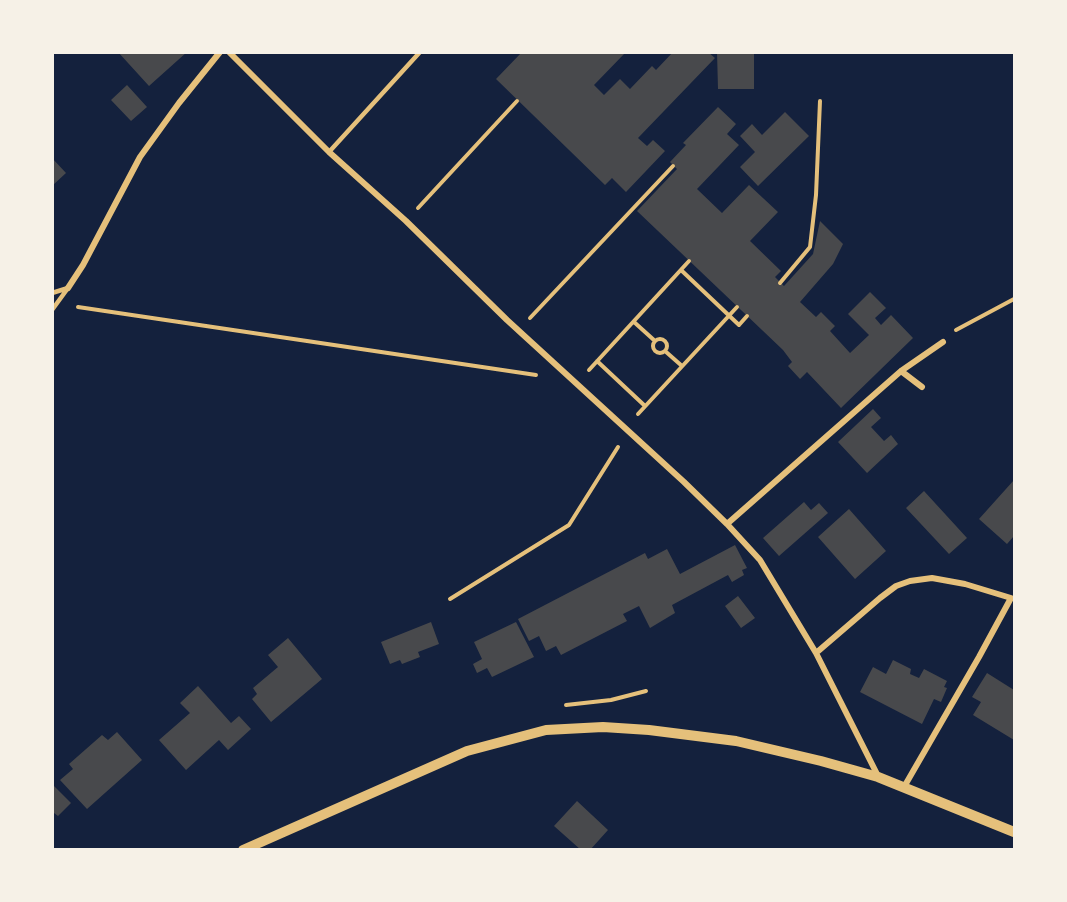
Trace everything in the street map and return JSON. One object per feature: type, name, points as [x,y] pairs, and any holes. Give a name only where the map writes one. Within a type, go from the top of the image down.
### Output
[{"type":"street","points":[[68,288],[83,265],[140,157],[220,52]]},
{"type":"street","points":[[229,52],[329,152],[406,221],[576,384],[727,524],[760,560],[816,652],[878,777]]},
{"type":"street","points":[[727,524],[901,371],[941,343]]},
{"type":"street","points":[[901,371],[922,387]]},
{"type":"street","points":[[816,652],[888,592],[910,580],[932,578],[965,584],[1011,598],[904,787]]},
{"type":"street","points":[[243,849],[467,751],[546,730],[603,727],[649,730],[736,741],[811,758],[878,777],[1014,832]]},
{"type":"lane","points":[[329,152],[420,52]]},
{"type":"lane","points":[[52,293],[68,288]]},
{"type":"lane","points":[[52,310],[68,288]]},
{"type":"path","points":[[406,221],[517,101]]},
{"type":"path","points":[[780,282],[810,247],[816,195],[820,101]]},
{"type":"path","points":[[519,330],[674,166]]},
{"type":"path","points":[[576,384],[689,261]]},
{"type":"path","points":[[681,270],[739,325],[747,316]]},
{"type":"path","points":[[941,343],[939,339],[1014,299]]},
{"type":"path","points":[[56,305],[546,376],[557,365]]},
{"type":"path","points":[[450,599],[569,525],[627,429],[645,406],[737,307]]},
{"type":"path","points":[[634,321],[655,341]]},
{"type":"path","points":[[664,340],[667,345],[665,351],[660,353],[655,351],[652,345],[655,341],[664,340]]},
{"type":"path","points":[[665,351],[682,366]]},
{"type":"path","points":[[597,361],[645,406]]},
{"type":"building","points":[[118,52],[187,52],[149,86]]},
{"type":"building","points":[[522,52],[626,52],[594,85],[604,95],[620,79],[630,89],[652,66],[656,70],[673,52],[708,52],[715,58],[638,138],[647,146],[653,140],[665,151],[626,192],[612,178],[605,185],[496,79]]},
{"type":"building","points":[[717,52],[754,52],[754,89],[718,89]]},
{"type":"building","points":[[127,85],[147,107],[131,121],[111,100]]},
{"type":"building","points":[[718,107],[736,124],[727,134],[739,145],[697,189],[722,213],[749,185],[778,212],[750,241],[781,271],[775,277],[784,286],[813,254],[820,221],[843,244],[833,264],[800,302],[816,317],[821,312],[835,326],[830,331],[850,353],[869,335],[848,314],[870,292],[886,308],[875,318],[881,325],[891,315],[913,338],[841,408],[807,372],[800,379],[788,366],[792,362],[783,350],[637,211],[677,169],[670,162],[686,145],[683,143]]},
{"type":"building","points":[[785,112],[809,136],[758,186],[740,167],[755,152],[740,136],[752,124],[762,135]]},
{"type":"building","points":[[52,158],[66,173],[52,186]]},
{"type":"building","points":[[873,409],[881,418],[871,427],[884,441],[891,435],[898,444],[867,473],[838,442]]},
{"type":"building","points":[[1014,480],[1014,536],[1007,544],[979,519]]},
{"type":"building","points":[[924,491],[967,538],[949,554],[906,508]]},
{"type":"building","points":[[804,502],[811,510],[819,503],[828,513],[779,556],[763,538]]},
{"type":"building","points":[[849,509],[886,551],[855,579],[818,537]]},
{"type":"building","points":[[735,545],[747,568],[742,570],[744,575],[732,582],[728,575],[672,605],[675,613],[650,628],[639,606],[623,614],[627,621],[561,655],[556,646],[546,651],[539,636],[529,641],[518,619],[645,553],[648,559],[667,549],[680,574]]},
{"type":"building","points":[[738,596],[755,618],[741,628],[725,606]]},
{"type":"building","points":[[431,622],[439,644],[418,652],[420,657],[402,664],[400,660],[390,664],[381,642]]},
{"type":"building","points":[[516,622],[534,657],[492,677],[487,668],[477,673],[473,664],[482,659],[474,642]]},
{"type":"building","points":[[288,638],[322,679],[271,722],[252,699],[257,694],[253,688],[278,667],[268,655]]},
{"type":"building","points":[[893,660],[911,669],[910,674],[919,678],[924,669],[947,681],[944,687],[947,688],[941,702],[934,699],[922,724],[860,692],[873,667],[886,674]]},
{"type":"building","points":[[987,673],[1014,690],[1014,740],[973,715],[981,702],[972,697]]},
{"type":"building","points":[[198,686],[231,723],[239,716],[251,729],[228,750],[219,740],[186,770],[159,740],[190,713],[180,703]]},
{"type":"building","points":[[117,732],[142,760],[87,809],[60,780],[73,769],[69,764],[102,735],[108,740]]},
{"type":"building","points":[[52,784],[71,803],[58,816],[52,814]]},
{"type":"building","points":[[577,801],[608,830],[590,850],[581,850],[554,826]]}]
